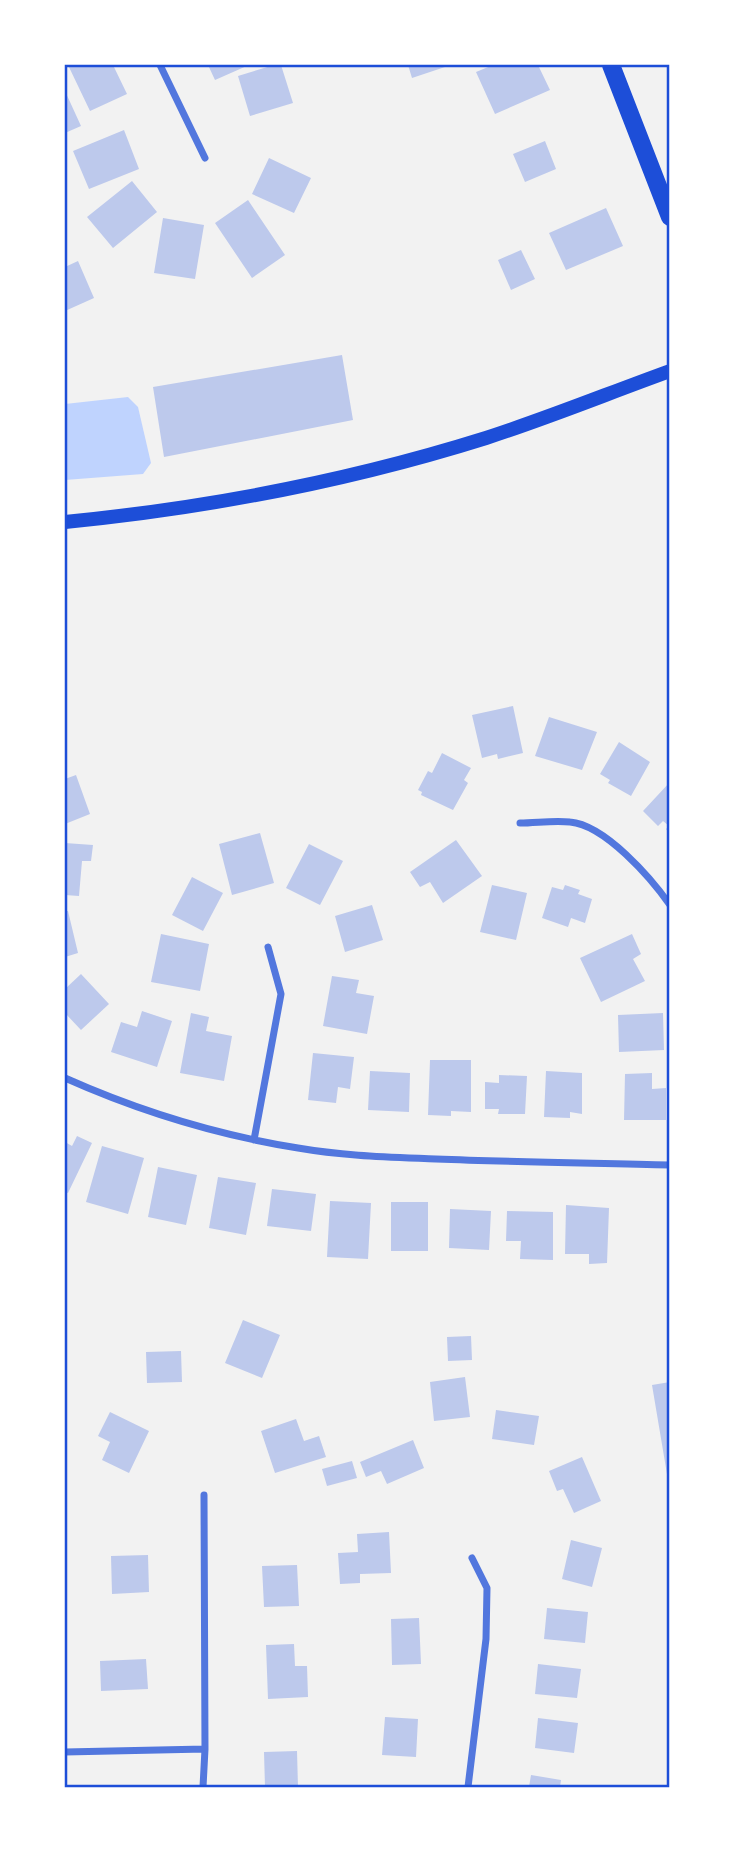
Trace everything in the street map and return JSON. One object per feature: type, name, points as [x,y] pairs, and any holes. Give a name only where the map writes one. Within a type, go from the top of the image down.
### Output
[{"type":"main road","points":[[611,65],[670,217]]},
{"type":"main road","points":[[65,522],[231,500],[355,474],[497,434],[670,371]]},
{"type":"street","points":[[160,65],[205,158]]},
{"type":"street","points":[[520,823],[572,822],[593,831],[624,852],[656,885],[670,905]]},
{"type":"street","points":[[254,1140],[281,994],[268,947]]},
{"type":"street","points":[[65,1078],[155,1115],[299,1149],[362,1156],[670,1165]]},
{"type":"street","points":[[203,1787],[204,1495]]},
{"type":"street","points":[[468,1787],[486,1639],[486,1588],[471,1558]]},
{"type":"street","points":[[65,1752],[205,1749]]},
{"type":"water","points":[[128,397],[138,407],[151,463],[143,474],[65,480],[65,404]]},
{"type":"building","points":[[68,65],[113,65],[127,94],[90,111]]},
{"type":"building","points":[[208,65],[249,65],[215,80]]},
{"type":"building","points":[[281,65],[293,103],[250,116],[238,76]]},
{"type":"building","points":[[408,65],[451,65],[412,78]]},
{"type":"building","points":[[493,65],[538,65],[550,90],[495,114],[476,72]]},
{"type":"building","points":[[65,91],[81,126],[65,133]]},
{"type":"building","points":[[124,130],[139,169],[89,189],[73,151]]},
{"type":"building","points":[[545,141],[556,169],[525,182],[513,154]]},
{"type":"building","points":[[269,158],[311,178],[294,213],[252,194]]},
{"type":"building","points":[[132,181],[157,212],[113,248],[87,217]]},
{"type":"building","points":[[248,200],[285,255],[252,278],[215,223]]},
{"type":"building","points":[[606,208],[623,246],[566,270],[549,233]]},
{"type":"building","points":[[163,218],[204,225],[195,279],[154,273]]},
{"type":"building","points":[[521,250],[535,279],[511,290],[498,260]]},
{"type":"building","points":[[78,261],[94,298],[65,311],[65,267]]},
{"type":"building","points":[[342,355],[353,420],[164,457],[153,387]]},
{"type":"building","points":[[513,706],[523,753],[498,759],[497,754],[482,758],[472,715]]},
{"type":"building","points":[[549,717],[597,732],[582,770],[535,756]]},
{"type":"building","points":[[619,742],[650,762],[631,796],[608,783],[610,780],[600,774]]},
{"type":"building","points":[[442,753],[471,768],[464,780],[468,783],[453,810],[421,795],[422,792],[418,790],[428,771],[432,773]]},
{"type":"building","points":[[76,775],[90,814],[65,824],[65,779]]},
{"type":"building","points":[[670,782],[670,834],[666,829],[669,826],[663,821],[658,826],[643,811]]},
{"type":"building","points":[[260,833],[274,883],[232,895],[219,844]]},
{"type":"building","points":[[456,840],[482,876],[443,903],[430,882],[420,887],[410,872]]},
{"type":"building","points":[[65,843],[93,845],[91,861],[82,861],[79,896],[65,895]]},
{"type":"building","points":[[309,844],[343,861],[320,905],[286,888]]},
{"type":"building","points":[[192,877],[223,893],[203,931],[172,915]]},
{"type":"building","points":[[492,885],[527,893],[516,940],[480,932]]},
{"type":"building","points":[[565,885],[580,890],[578,894],[592,899],[585,923],[571,918],[568,927],[542,918],[552,887],[563,890]]},
{"type":"building","points":[[372,905],[383,940],[345,952],[335,916]]},
{"type":"building","points":[[65,911],[68,911],[78,953],[65,957]]},
{"type":"building","points":[[161,934],[209,944],[200,991],[151,982]]},
{"type":"building","points":[[632,934],[641,954],[633,959],[645,981],[601,1002],[580,958]]},
{"type":"building","points":[[81,974],[109,1004],[81,1030],[65,1013],[65,989]]},
{"type":"building","points":[[332,976],[359,980],[356,993],[374,996],[367,1034],[323,1026]]},
{"type":"building","points":[[142,1011],[172,1021],[157,1067],[111,1052],[121,1022],[137,1027]]},
{"type":"building","points":[[191,1013],[209,1017],[206,1031],[232,1036],[224,1081],[180,1073]]},
{"type":"building","points":[[663,1013],[664,1050],[619,1052],[618,1015]]},
{"type":"building","points":[[313,1053],[354,1057],[350,1089],[338,1087],[336,1103],[308,1100]]},
{"type":"building","points":[[430,1060],[471,1060],[471,1112],[451,1111],[451,1116],[428,1115]]},
{"type":"building","points":[[370,1071],[410,1073],[409,1112],[368,1110]]},
{"type":"building","points":[[546,1071],[582,1073],[582,1114],[570,1112],[570,1118],[544,1117]]},
{"type":"building","points":[[652,1073],[652,1089],[666,1088],[666,1120],[624,1120],[625,1074]]},
{"type":"building","points":[[499,1075],[527,1076],[525,1114],[498,1114],[499,1109],[485,1109],[485,1082],[499,1083]]},
{"type":"building","points":[[77,1136],[92,1143],[68,1193],[65,1192],[65,1142],[72,1146]]},
{"type":"building","points":[[102,1146],[144,1158],[128,1214],[86,1202]]},
{"type":"building","points":[[158,1167],[197,1175],[186,1225],[148,1217]]},
{"type":"building","points":[[218,1177],[256,1183],[246,1235],[209,1228]]},
{"type":"building","points":[[272,1189],[316,1194],[311,1231],[267,1226]]},
{"type":"building","points":[[330,1201],[371,1203],[368,1259],[327,1257]]},
{"type":"building","points":[[391,1202],[428,1202],[428,1251],[391,1251]]},
{"type":"building","points":[[566,1205],[609,1208],[607,1263],[589,1264],[589,1254],[565,1254]]},
{"type":"building","points":[[450,1209],[491,1211],[489,1250],[449,1248]]},
{"type":"building","points":[[507,1211],[553,1212],[553,1260],[520,1259],[521,1241],[506,1241]]},
{"type":"building","points":[[243,1320],[280,1335],[262,1378],[225,1363]]},
{"type":"building","points":[[471,1336],[472,1360],[448,1361],[447,1337]]},
{"type":"building","points":[[181,1351],[182,1382],[147,1383],[146,1352]]},
{"type":"building","points":[[465,1377],[470,1417],[434,1421],[430,1382]]},
{"type":"building","points":[[670,1382],[670,1486],[669,1486],[652,1385]]},
{"type":"building","points":[[496,1410],[539,1416],[534,1445],[492,1439]]},
{"type":"building","points":[[110,1412],[149,1431],[129,1473],[102,1460],[110,1442],[98,1436]]},
{"type":"building","points":[[296,1419],[304,1441],[319,1436],[326,1457],[275,1473],[261,1431]]},
{"type":"building","points":[[413,1440],[424,1468],[387,1484],[381,1471],[366,1477],[360,1462]]},
{"type":"building","points":[[582,1457],[601,1501],[574,1513],[563,1489],[557,1491],[549,1471]]},
{"type":"building","points":[[352,1461],[357,1478],[327,1486],[322,1469]]},
{"type":"building","points":[[389,1532],[391,1573],[360,1574],[360,1583],[340,1584],[338,1553],[358,1552],[357,1534]]},
{"type":"building","points":[[571,1540],[602,1548],[592,1587],[562,1579]]},
{"type":"building","points":[[148,1555],[149,1592],[112,1594],[111,1556]]},
{"type":"building","points":[[297,1565],[299,1606],[264,1607],[262,1566]]},
{"type":"building","points":[[547,1608],[588,1612],[585,1643],[544,1639]]},
{"type":"building","points":[[419,1618],[421,1664],[392,1665],[391,1619]]},
{"type":"building","points":[[294,1644],[295,1666],[307,1666],[308,1697],[268,1699],[266,1645]]},
{"type":"building","points":[[146,1659],[148,1689],[101,1691],[100,1661]]},
{"type":"building","points":[[538,1664],[581,1669],[577,1698],[535,1694]]},
{"type":"building","points":[[385,1717],[418,1719],[416,1757],[382,1755]]},
{"type":"building","points":[[538,1718],[578,1723],[574,1753],[535,1748]]},
{"type":"building","points":[[297,1751],[298,1787],[265,1787],[264,1752]]},
{"type":"building","points":[[531,1775],[561,1780],[560,1787],[529,1787]]}]
